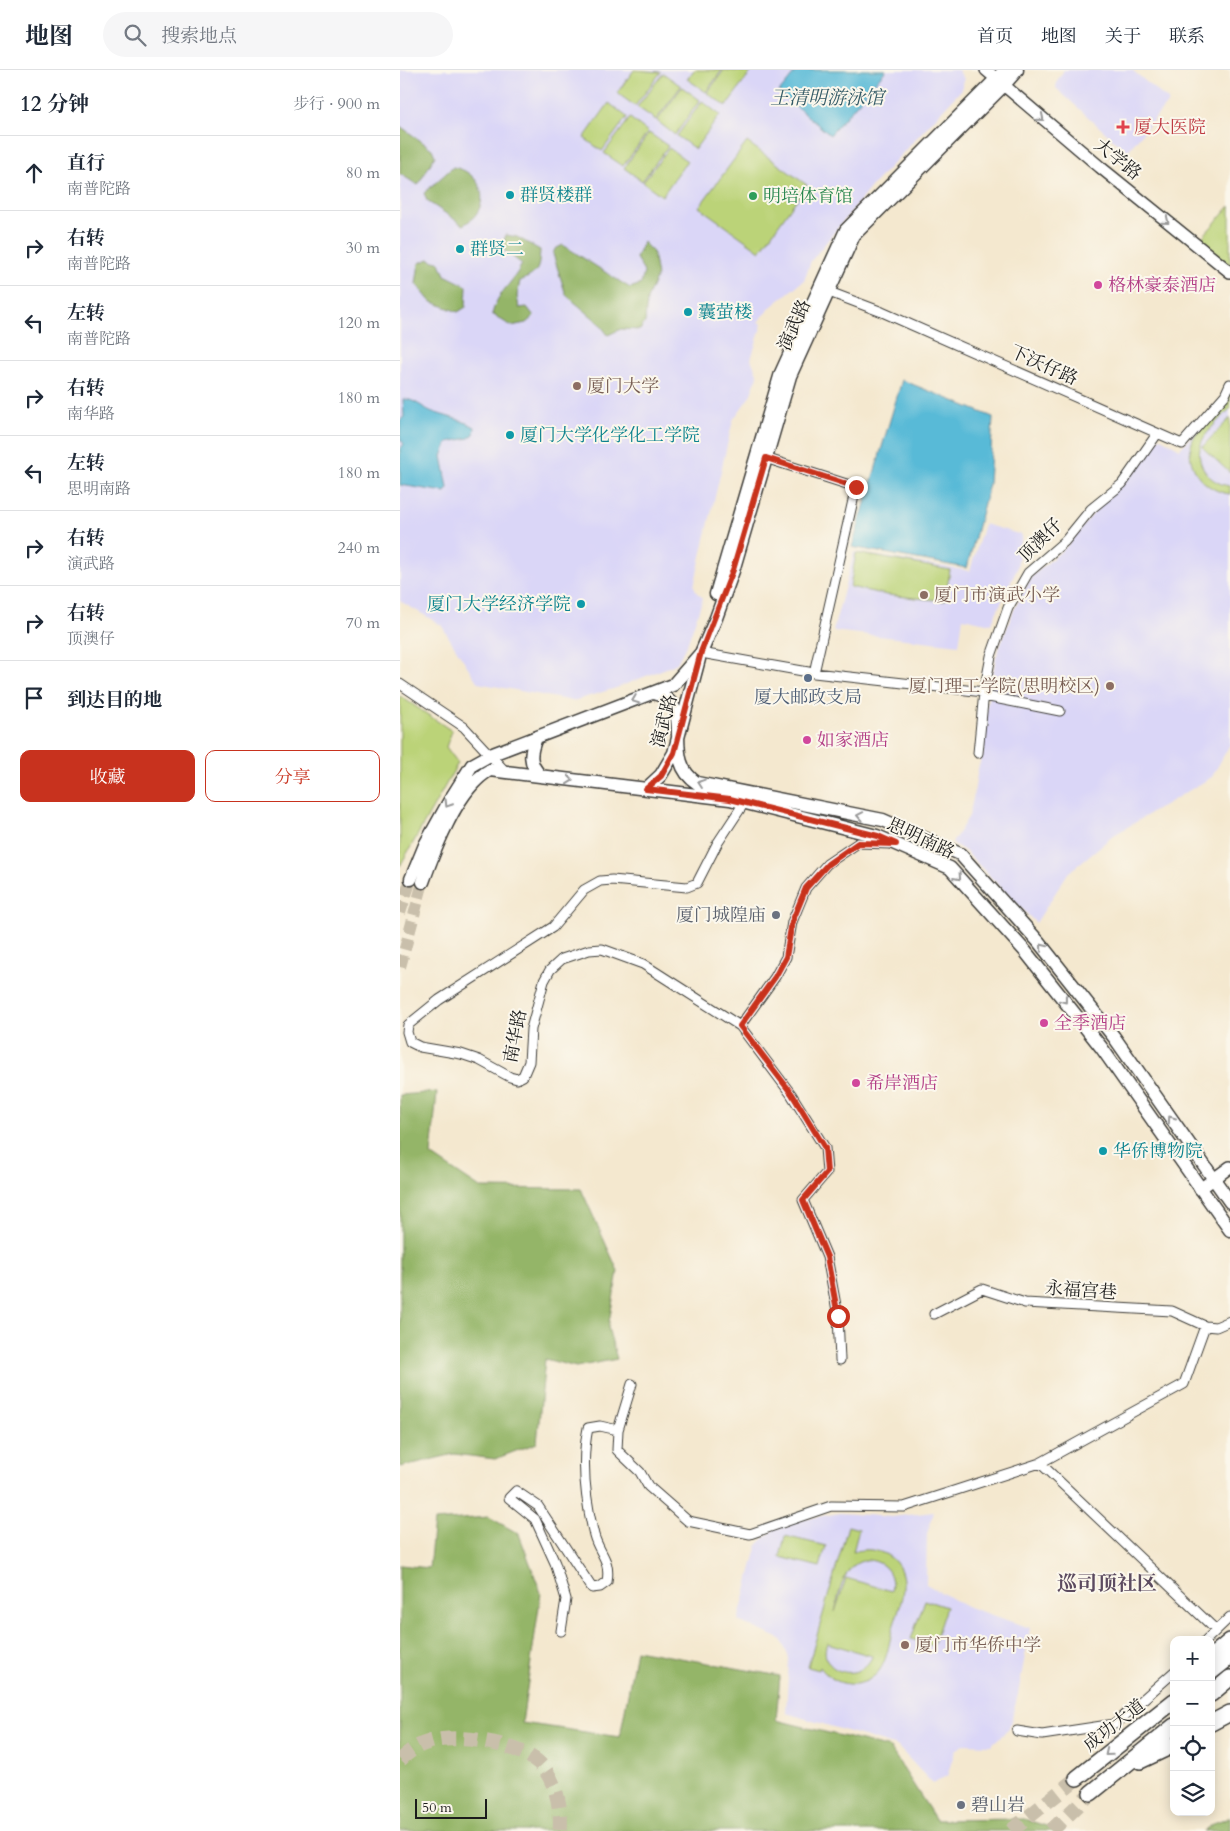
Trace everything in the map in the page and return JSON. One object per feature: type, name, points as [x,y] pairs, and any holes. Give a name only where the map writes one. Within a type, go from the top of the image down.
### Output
[{"type":"highway","points":[[1215,1654],[1230,1641]]},
{"type":"highway","points":[[1215,1669],[1230,1657]]},
{"type":"highway","points":[[1215,1691],[1230,1678]]},
{"type":"highway","points":[[1129,1735],[1155,1706],[1170,1693]]},
{"type":"highway","name":"成功大道","points":[[1078,1778],[1129,1735],[1170,1704]]},
{"type":"highway","points":[[1215,1721],[1230,1713]]},
{"type":"highway","points":[[1091,1793],[1170,1729]]},
{"type":"highway","points":[[1125,1767],[1170,1747]]},
{"type":"main road","name":"演武路","points":[[646,789],[666,769],[679,739],[701,652],[762,457],[781,373],[824,290],[846,230],[1002,79],[1017,70]]},
{"type":"main road","points":[[504,770],[490,770],[480,775],[470,786],[417,880],[436,823],[472,765],[490,755],[672,684],[692,665],[701,652]]},
{"type":"main road","points":[[653,693],[661,695],[672,705],[678,723],[679,739]]},
{"type":"main road","points":[[536,738],[530,759],[534,769],[541,776]]},
{"type":"main road","name":"思明南路","points":[[679,739],[678,756],[682,770],[697,783],[883,820],[960,854],[1038,941],[1114,1037],[1230,1202]]},
{"type":"main road","name":"思明南路","points":[[504,770],[744,803],[878,836],[950,868],[1025,951],[1138,1098],[1230,1230]]},
{"type":"street","name":"大学路","points":[[986,70],[1002,79],[1230,272]]},
{"type":"street","name":"下沃仔路","points":[[824,290],[990,359],[1182,444],[1225,395],[1230,384]]},
{"type":"street","name":"顶澳仔","points":[[978,753],[984,694],[991,656],[1005,616],[1028,573],[1064,541],[1091,509],[1122,484],[1157,434]]},
{"type":"street","points":[[762,457],[856,487],[814,673]]},
{"type":"street","points":[[701,652],[814,673],[984,694],[1060,711]]},
{"type":"street","points":[[400,684],[464,727],[504,770]]},
{"type":"street","name":"南华路","points":[[740,1026],[643,964],[602,949],[575,953],[562,959],[550,970],[544,981],[530,1029],[529,1062],[523,1076],[517,1079],[479,1060],[461,1054],[420,1047],[410,1042],[407,1032],[408,1025],[413,1020],[440,1000],[553,927],[584,890],[600,882],[612,880],[688,887],[697,883],[717,844],[744,803]]},
{"type":"street","points":[[840,1360],[838,1316],[827,1257],[803,1200],[827,1172],[825,1148],[792,1094],[740,1026],[775,977],[786,957],[792,922],[806,888],[828,864],[858,843],[896,844]]},
{"type":"street","points":[[1200,1189],[1230,1167]]},
{"type":"street","name":"永福宫巷","points":[[934,1314],[982,1289],[1025,1302],[1172,1311],[1205,1326]]},
{"type":"street","points":[[632,1384],[618,1430],[617,1450],[640,1472],[648,1486],[688,1521],[750,1534],[831,1506],[904,1507],[1040,1463],[1184,1384],[1205,1326],[1216,1327],[1230,1321]]},
{"type":"street","points":[[561,1630],[566,1599],[555,1562],[535,1519],[509,1498],[516,1491],[538,1506],[556,1529],[585,1579],[592,1588],[600,1587],[607,1582],[609,1571],[605,1556],[595,1537],[584,1466],[586,1438],[588,1428],[600,1426],[618,1430]]},
{"type":"street","points":[[1040,1463],[1216,1630]]},
{"type":"street","points":[[1210,1636],[1230,1617]]},
{"type":"street","points":[[1017,1731],[1042,1735],[1115,1724],[1170,1676]]},
{"type":"shaded area","name":"厦门大学","points":[[400,70],[958,70],[964,79],[962,89],[871,187],[811,261],[804,280],[772,306],[758,322],[762,324],[751,359],[758,376],[750,396],[733,420],[694,586],[697,593],[703,598],[688,642],[677,663],[669,667],[616,688],[573,701],[478,683],[441,625],[400,601]]},
{"type":"shaded area","name":"厦大医院","points":[[1064,70],[1132,70],[1169,101],[1127,152],[1056,88],[1057,81]]},
{"type":"shaded area","name":"厦门理工学院(思明校区)","points":[[1230,392],[1230,744],[1212,777],[1114,835],[1068,873],[1036,923],[965,851],[952,843],[969,816],[978,769],[983,754],[985,716],[996,657],[1013,612],[1031,577],[1065,548],[1153,441],[1161,438],[1180,449]]},
{"type":"shaded area","name":"厦门市演武小学","points":[[984,524],[1022,535],[1017,569],[991,624],[963,618],[959,645],[833,631],[854,552],[970,571]]},
{"type":"shaded area","name":"厦门市华侨中学","points":[[934,1512],[927,1534],[926,1584],[965,1606],[1030,1628],[1018,1694],[1009,1729],[991,1745],[964,1744],[955,1751],[947,1776],[932,1783],[897,1746],[786,1713],[789,1658],[781,1639],[738,1621],[758,1544],[781,1523],[840,1513],[892,1517]]},
{"type":"green space","points":[[634,70],[661,72],[635,106],[617,93]]},
{"type":"green space","points":[[694,70],[722,70],[706,92],[687,79]]},
{"type":"green space","points":[[724,70],[751,72],[726,106],[707,93]]},
{"type":"green space","points":[[663,73],[681,86],[656,120],[637,107]]},
{"type":"green space","points":[[682,87],[700,100],[675,135],[657,121]]},
{"type":"green space","points":[[702,101],[720,115],[695,149],[677,136]]},
{"type":"green space","points":[[609,103],[627,117],[602,151],[584,138]]},
{"type":"green space","points":[[630,118],[648,132],[623,166],[604,153]]},
{"type":"green space","points":[[400,126],[432,149],[435,156],[418,185],[400,174]]},
{"type":"green space","points":[[649,133],[668,146],[642,181],[624,168]]},
{"type":"green space","name":"明培体育馆","points":[[747,142],[807,185],[760,251],[699,207]]},
{"type":"green space","points":[[669,148],[687,161],[662,196],[643,182]]},
{"type":"green space","points":[[453,167],[472,176],[481,192],[479,210],[463,225],[427,201],[424,193]]},
{"type":"green space","points":[[1230,206],[1230,266],[1197,243]]},
{"type":"green space","points":[[506,235],[517,237],[540,250],[537,270],[520,281],[517,296],[519,308],[527,307],[534,316],[526,323],[511,326],[492,314],[501,294],[522,264],[501,248]]},
{"type":"green space","points":[[643,242],[653,252],[657,276],[647,299],[645,322],[640,330],[621,329],[608,335],[598,322],[566,295],[553,254],[555,249],[563,245],[630,288],[641,284],[644,272],[636,258]]},
{"type":"green space","points":[[429,259],[440,263],[445,275],[467,286],[466,307],[458,312],[430,301],[416,284],[419,263]]},
{"type":"green space","points":[[1230,394],[1230,409],[1205,436],[1199,452],[1200,460],[1207,474],[1221,484],[1230,486],[1230,494],[1220,492],[1203,481],[1192,465],[1190,456],[1191,445],[1198,430]]},
{"type":"green space","points":[[1230,418],[1230,473],[1202,447]]},
{"type":"green space","points":[[856,553],[950,570],[945,601],[887,595],[850,587]]},
{"type":"green space","points":[[400,696],[452,731],[446,747],[458,763],[400,866]]},
{"type":"green space","points":[[437,1092],[431,1155],[480,1188],[581,1189],[618,1271],[608,1328],[617,1359],[576,1367],[545,1359],[537,1443],[495,1459],[454,1454],[400,1467],[400,1095]]},
{"type":"green space","points":[[489,1517],[519,1534],[541,1593],[522,1723],[620,1737],[636,1650],[780,1676],[776,1720],[890,1748],[936,1820],[1024,1819],[1062,1831],[400,1831],[400,1565],[429,1568],[434,1521]]},
{"type":"green space","points":[[848,1526],[859,1529],[853,1552],[871,1550],[880,1552],[894,1561],[902,1576],[902,1597],[886,1657],[879,1671],[865,1682],[857,1684],[849,1684],[833,1679],[820,1667],[819,1670],[808,1667]],"holes":[[[866,1560],[878,1562],[887,1569],[891,1579],[891,1591],[846,1578],[835,1612],[843,1580],[847,1573],[852,1567]],[[827,1643],[872,1656],[872,1657],[866,1666],[858,1671],[840,1671],[827,1661],[825,1653]]]},
{"type":"green space","points":[[785,1536],[826,1546],[820,1567],[780,1557]]},
{"type":"green space","points":[[925,1600],[946,1607],[933,1646],[911,1639]]},
{"type":"green space","points":[[1230,1817],[1230,1831],[1203,1831],[1216,1822]]},
{"type":"water","name":"王清明游泳馆","points":[[797,70],[886,70],[830,135],[779,92]]},
{"type":"water","points":[[902,380],[993,417],[989,484],[967,568],[852,547]]},
{"type":"water","points":[[403,399],[408,399],[432,412],[460,420],[475,427],[474,434],[469,438],[448,442],[442,456],[448,488],[445,492],[400,485],[400,449],[404,444],[400,439],[400,420],[404,417]]},
{"type":"tunnel","points":[[400,913],[411,879]]},
{"type":"tunnel","points":[[400,967],[423,882]]},
{"type":"tunnel","points":[[400,1760],[421,1745],[441,1739],[471,1739],[517,1750],[539,1763],[550,1777],[559,1804],[560,1831]]},
{"type":"tunnel","points":[[1011,1831],[1077,1778]]},
{"type":"tunnel","points":[[1051,1831],[1091,1793]]},
{"type":"place","name":"厦大医院","points":[[1123,127]]},
{"type":"place","name":"群贤楼群","points":[[510,195]]},
{"type":"place","name":"明培体育馆","points":[[753,196]]},
{"type":"place","name":"群贤二","points":[[460,249]]},
{"type":"place","name":"格林豪泰酒店","points":[[1098,285]]},
{"type":"place","name":"囊萤楼","points":[[688,312]]},
{"type":"place","name":"厦门大学","points":[[577,386]]},
{"type":"place","name":"厦门大学化学化工学院","points":[[510,435]]},
{"type":"place","name":"厦门市演武小学","points":[[924,595]]},
{"type":"place","name":"厦门大学经济学院","points":[[581,604]]},
{"type":"place","name":"厦大邮政支局","points":[[808,678]]},
{"type":"place","name":"厦门理工学院(思明校区)","points":[[1110,686]]},
{"type":"place","name":"如家酒店","points":[[807,740]]},
{"type":"place","name":"厦门城隍庙","points":[[776,915]]},
{"type":"place","name":"全季酒店","points":[[1044,1023]]},
{"type":"place","name":"希岸酒店","points":[[856,1083]]},
{"type":"place","name":"华侨博物院","points":[[1103,1151]]},
{"type":"place","name":"厦门市华侨中学","points":[[905,1645]]},
{"type":"place","name":"碧山岩","points":[[961,1805]]},
{"type":"district","name":"巡司顶社区","points":[[1107,1583]]},
{"type":"route","points":[[838,1316],[827,1257],[803,1200],[827,1172],[825,1148],[792,1094],[740,1026],[775,977],[786,957],[792,922],[806,888],[828,864],[858,843],[896,844],[878,836],[730,799],[646,789],[661,776],[674,753],[701,652],[716,618],[733,570],[766,458],[856,487]]}]
